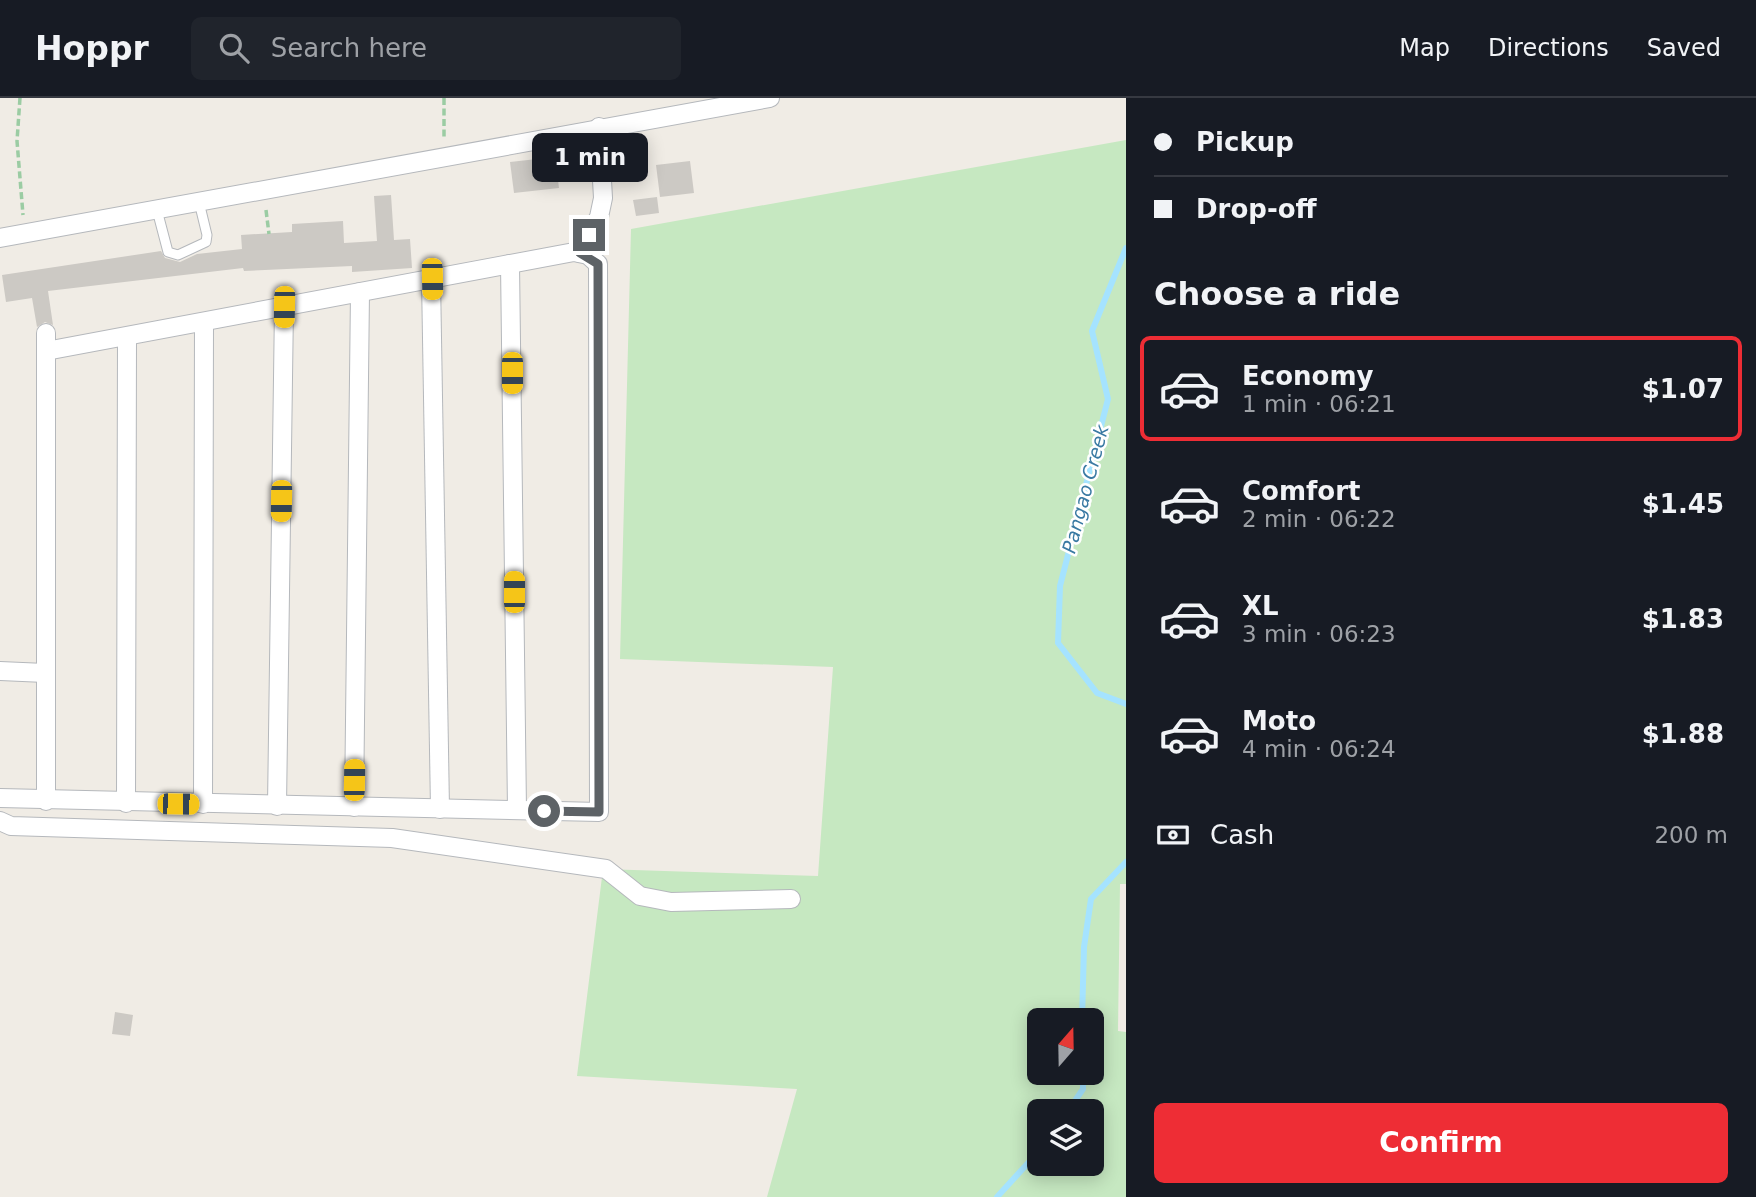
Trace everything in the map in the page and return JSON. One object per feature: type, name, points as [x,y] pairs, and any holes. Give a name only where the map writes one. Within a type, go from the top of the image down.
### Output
[{"type":"street","points":[[0,238],[770,98]]},
{"type":"street","points":[[580,253],[599,217],[603,198],[599,127]]},
{"type":"street","points":[[0,798],[46,801],[126,803],[599,812],[598,264],[580,253],[127,337],[46,342],[46,801]]},
{"type":"street","points":[[510,264],[517,810]]},
{"type":"street","points":[[432,279],[440,809]]},
{"type":"street","points":[[354,807],[360,292]]},
{"type":"street","points":[[277,806],[284,307]]},
{"type":"street","points":[[203,804],[204,322]]},
{"type":"street","points":[[126,803],[127,337]]},
{"type":"street","points":[[0,671],[45,673]]},
{"type":"street","points":[[0,821],[10,826],[392,838],[606,869],[639,896],[671,902],[791,899]]},
{"type":"lane","points":[[157,210],[164,244],[168,252],[178,255],[206,242],[207,235],[199,202]]},
{"type":"path","points":[[20,98],[17,141],[24,234]]},
{"type":"path","points":[[444,98],[444,158]]},
{"type":"path","points":[[264,190],[269,234]]},
{"type":"green space","points":[[1126,140],[1126,884],[1120,884],[1118,1031],[1126,1032],[1126,1197],[767,1197],[797,1089],[577,1076],[603,869],[818,876],[833,667],[620,659],[631,229]]},
{"type":"building","points":[[555,157],[559,188],[514,193],[510,162]]},
{"type":"building","points":[[690,161],[694,193],[660,197],[656,165]]},
{"type":"building","points":[[391,195],[394,240],[410,239],[412,268],[352,272],[352,266],[244,271],[243,268],[48,291],[53,325],[45,322],[37,327],[32,298],[6,302],[2,275],[161,251],[165,258],[180,262],[197,254],[242,249],[241,235],[292,232],[292,224],[343,221],[344,243],[377,241],[374,196]]},
{"type":"building","points":[[657,197],[659,213],[636,216],[633,200]]},
{"type":"building","points":[[115,1012],[133,1015],[130,1036],[112,1034]]},
{"type":"waterway","name":"Pangao Creek","points":[[1126,248],[1092,331],[1108,399],[1060,586],[1058,643],[1097,693],[1126,704]]},
{"type":"waterway","name":"Pangao Creek","points":[[1082,1008],[1084,947],[1091,899],[1126,862]]},
{"type":"waterway","name":"Pangao Creek","points":[[1076,1099],[1083,1085]]},
{"type":"waterway","name":"Pangao Creek","points":[[997,1197],[1027,1164]]},
{"type":"route","points":[[544,811],[599,812],[598,264],[588,255],[580,253],[589,235]]}]
